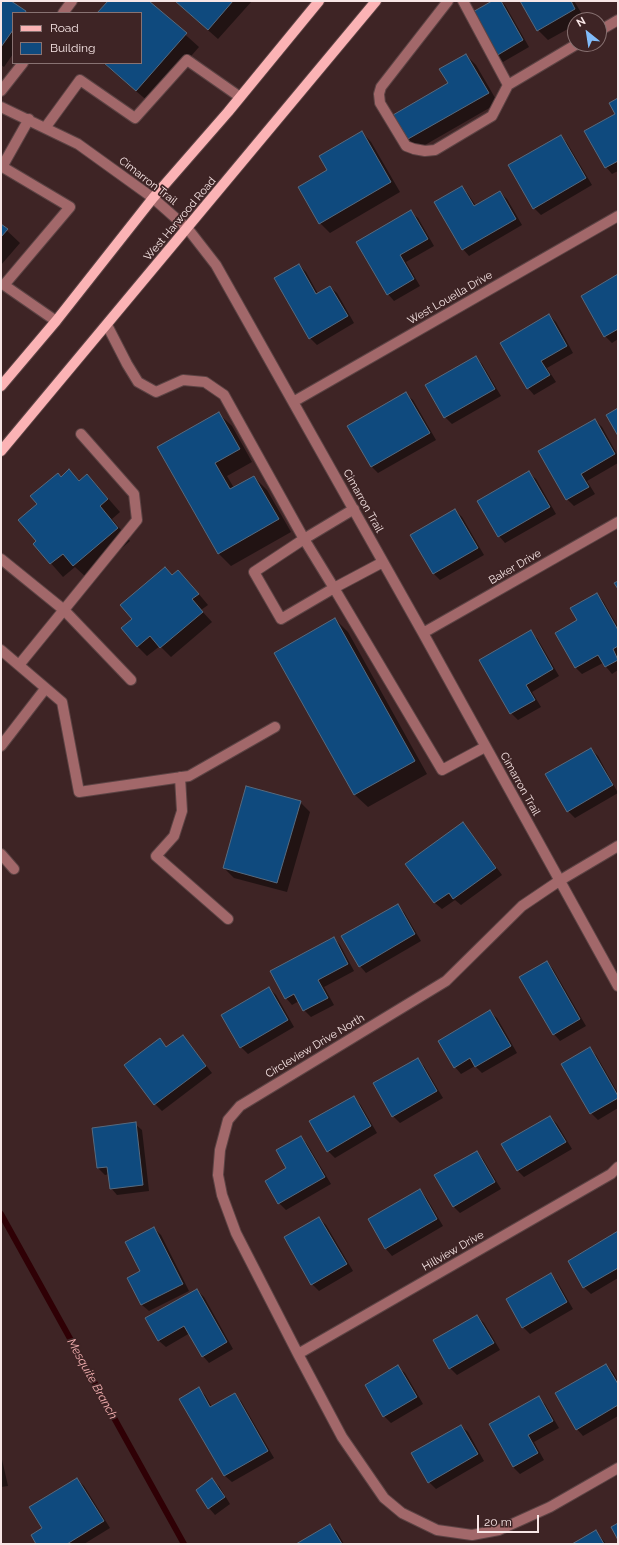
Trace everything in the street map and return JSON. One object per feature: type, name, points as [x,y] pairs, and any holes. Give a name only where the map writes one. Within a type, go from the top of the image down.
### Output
[{"type":"main road","points":[[1,386],[56,321],[153,198],[240,97],[319,1]]},
{"type":"main road","name":"West Harwood Road","points":[[1,451],[188,229],[376,1]]},
{"type":"street","points":[[63,12],[72,1]]},
{"type":"street","points":[[448,1],[381,87],[379,94],[380,103],[406,146],[425,151],[435,150],[492,116],[508,85],[567,50]]},
{"type":"street","points":[[463,1],[508,85]]},
{"type":"street","points":[[607,26],[618,20]]},
{"type":"street","points":[[46,128],[80,80],[135,118],[187,60],[240,97]]},
{"type":"street","points":[[1,91],[22,64]]},
{"type":"street","name":"Cimarron Trail","points":[[1,106],[78,144],[153,198],[188,229],[216,265],[423,632],[618,986]]},
{"type":"street","points":[[29,119],[2,167],[70,207],[2,287],[56,321]]},
{"type":"street","name":"West Louella Drive","points":[[293,402],[618,216]]},
{"type":"street","points":[[107,325],[138,382],[156,392],[183,380],[205,382],[224,395],[304,539],[410,719],[442,770],[486,747]]},
{"type":"street","points":[[19,665],[137,520],[134,494],[81,434]]},
{"type":"street","points":[[354,509],[304,539],[254,572],[281,619],[334,588],[383,562]]},
{"type":"street","name":"Baker Drive","points":[[423,632],[618,522]]},
{"type":"street","points":[[1,558],[64,610],[131,680]]},
{"type":"street","points":[[1,650],[62,702],[80,792],[189,776],[276,727]]},
{"type":"street","points":[[1,746],[45,689]]},
{"type":"street","points":[[180,777],[182,811],[174,836],[156,856],[228,919]]},
{"type":"street","name":"Circleview Drive North","points":[[618,846],[559,881],[522,906],[446,981],[240,1106],[228,1120],[220,1150],[218,1175],[222,1195],[236,1233],[342,1437],[384,1498],[402,1512],[437,1530],[472,1535],[499,1530],[550,1507],[618,1468]]},
{"type":"street","points":[[1,854],[14,869]]},
{"type":"street","name":"Hillview Drive","points":[[298,1354],[611,1174],[618,1167]]},
{"type":"building","points":[[1,1],[11,1],[26,11],[12,12],[12,31],[1,47]]},
{"type":"building","points":[[108,1],[149,1],[187,33],[136,91],[105,64],[142,64],[142,12],[98,12]]},
{"type":"building","points":[[175,1],[233,1],[208,30]]},
{"type":"building","points":[[492,1],[501,1],[523,40],[496,56],[471,13]]},
{"type":"building","points":[[520,1],[571,1],[575,9],[567,12],[567,14],[537,31]]},
{"type":"building","points":[[466,54],[489,93],[408,139],[393,115],[448,83],[439,69]]},
{"type":"building","points":[[618,98],[618,161],[605,168],[584,131],[615,114],[609,103]]},
{"type":"building","points":[[362,131],[391,182],[319,224],[298,187],[327,170],[319,156]]},
{"type":"building","points":[[561,135],[586,178],[533,209],[508,165]]},
{"type":"building","points":[[462,186],[474,206],[500,191],[516,219],[462,250],[434,202]]},
{"type":"building","points":[[411,210],[428,239],[400,255],[414,279],[387,295],[356,242]]},
{"type":"building","points":[[1,224],[8,229],[1,237]]},
{"type":"building","points":[[299,264],[316,294],[330,286],[348,316],[309,339],[274,278]]},
{"type":"building","points":[[618,274],[618,329],[604,337],[581,296]]},
{"type":"building","points":[[549,314],[567,346],[541,361],[550,375],[527,389],[500,343]]},
{"type":"building","points":[[476,356],[495,389],[444,418],[425,385]]},
{"type":"building","points":[[406,392],[430,433],[371,467],[347,426]]},
{"type":"building","points":[[618,408],[618,436],[606,415]]},
{"type":"building","points":[[219,412],[240,449],[215,463],[230,489],[254,476],[279,519],[218,554],[157,447]]},
{"type":"building","points":[[595,419],[615,454],[581,474],[589,487],[566,500],[538,451]]},
{"type":"building","points":[[69,469],[79,481],[87,474],[108,499],[100,506],[118,528],[73,566],[63,554],[50,564],[33,544],[36,541],[18,520],[37,504],[30,496],[58,473],[61,477]]},
{"type":"building","points":[[529,471],[550,507],[498,537],[477,501]]},
{"type":"building","points":[[455,509],[478,548],[433,574],[410,535]]},
{"type":"building","points":[[165,567],[172,575],[178,570],[199,594],[192,599],[203,612],[160,648],[150,636],[137,647],[121,628],[132,619],[120,605]]},
{"type":"building","points":[[618,581],[618,589],[614,583]]},
{"type":"building","points":[[597,593],[618,630],[618,646],[613,649],[618,660],[605,667],[598,655],[575,668],[555,633],[577,620],[570,608]]},
{"type":"building","points":[[335,618],[415,761],[354,795],[274,653]]},
{"type":"building","points":[[531,630],[553,669],[526,685],[535,700],[510,714],[479,660]]},
{"type":"building","points":[[591,748],[613,785],[567,812],[545,774]]},
{"type":"building","points":[[246,786],[301,801],[277,883],[223,868]]},
{"type":"building","points":[[463,822],[496,868],[453,899],[449,893],[434,903],[405,864]]},
{"type":"building","points":[[398,904],[415,934],[359,967],[341,936]]},
{"type":"building","points":[[334,937],[348,964],[318,980],[328,998],[303,1011],[294,994],[285,999],[270,971]]},
{"type":"building","points":[[547,961],[580,1019],[553,1035],[519,977]]},
{"type":"building","points":[[269,987],[288,1020],[240,1048],[221,1015]]},
{"type":"building","points":[[490,1010],[511,1046],[475,1067],[470,1058],[454,1068],[438,1041]]},
{"type":"building","points":[[183,1035],[206,1066],[154,1105],[124,1065],[160,1038],[166,1047]]},
{"type":"building","points":[[590,1047],[618,1098],[590,1114],[561,1064]]},
{"type":"building","points":[[418,1058],[437,1091],[392,1117],[373,1083]]},
{"type":"building","points":[[354,1096],[371,1126],[327,1152],[309,1121]]},
{"type":"building","points":[[550,1116],[566,1142],[517,1171],[501,1144]]},
{"type":"building","points":[[136,1122],[143,1185],[110,1189],[107,1167],[97,1168],[92,1128]]},
{"type":"building","points":[[301,1136],[325,1177],[278,1204],[265,1181],[286,1168],[276,1150]]},
{"type":"building","points":[[477,1151],[495,1182],[453,1207],[434,1175]]},
{"type":"building","points":[[420,1189],[437,1219],[385,1249],[368,1219]]},
{"type":"building","points":[[319,1217],[347,1264],[311,1285],[284,1237]]},
{"type":"building","points":[[154,1227],[183,1284],[141,1305],[127,1278],[140,1271],[125,1242]]},
{"type":"building","points":[[618,1231],[618,1268],[583,1288],[568,1261]]},
{"type":"building","points":[[551,1273],[567,1302],[522,1328],[506,1299]]},
{"type":"building","points":[[197,1289],[227,1342],[202,1357],[184,1326],[158,1341],[145,1318]]},
{"type":"building","points":[[477,1315],[494,1343],[449,1369],[433,1340]]},
{"type":"building","points":[[606,1364],[618,1384],[618,1405],[576,1430],[555,1393]]},
{"type":"building","points":[[398,1365],[417,1397],[383,1417],[365,1385]]},
{"type":"building","points":[[199,1387],[210,1407],[235,1393],[268,1451],[224,1476],[179,1399]]},
{"type":"building","points":[[539,1396],[553,1421],[528,1435],[538,1453],[513,1467],[489,1424]]},
{"type":"building","points":[[461,1425],[478,1454],[428,1483],[411,1453]]},
{"type":"building","points":[[77,1478],[104,1521],[67,1544],[36,1544],[31,1535],[42,1528],[29,1507]]},
{"type":"building","points":[[212,1478],[225,1497],[208,1509],[196,1490]]},
{"type":"building","points":[[618,1523],[618,1540],[611,1527]]},
{"type":"building","points":[[330,1524],[342,1544],[296,1544]]},
{"type":"building","points":[[596,1530],[604,1544],[572,1544]]},
{"type":"waterway","name":"Mesquite Branch","points":[[1,1214],[184,1544]]}]
